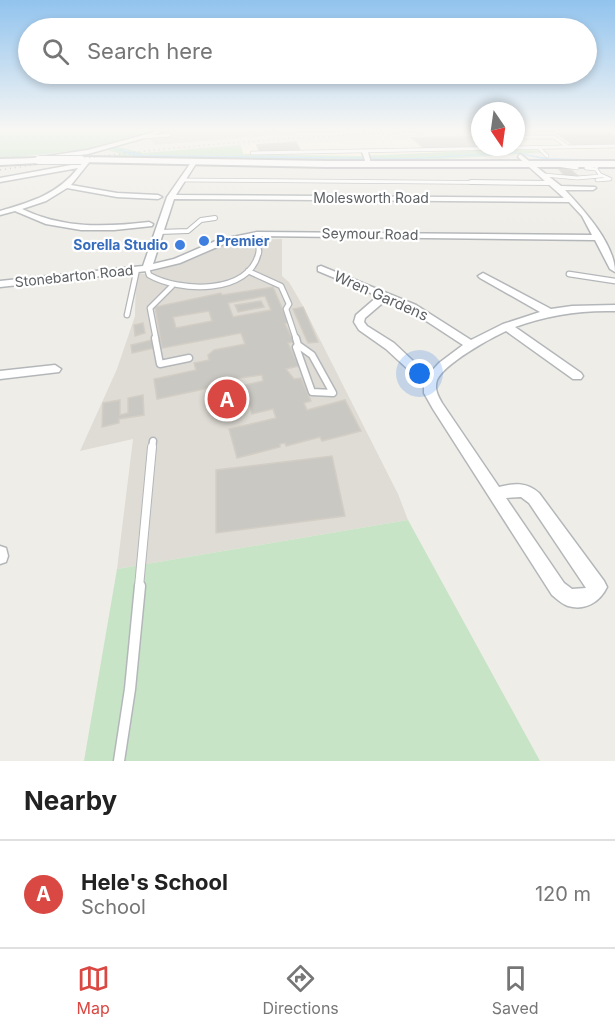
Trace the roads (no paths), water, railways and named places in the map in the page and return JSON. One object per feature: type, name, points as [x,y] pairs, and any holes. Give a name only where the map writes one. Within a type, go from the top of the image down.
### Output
[{"type":"main road","points":[[566,165],[610,165]]},
{"type":"street","points":[[0,180],[72,165]]},
{"type":"street","points":[[0,213],[38,201],[66,186],[82,165]]},
{"type":"street","points":[[142,269],[159,232],[171,197],[192,165]]},
{"type":"street","points":[[533,165],[585,215],[612,259],[615,268]]},
{"type":"street","points":[[556,185],[593,188]]},
{"type":"street","points":[[66,186],[117,195],[158,197]]},
{"type":"street","name":"Molesworth Road","points":[[171,197],[572,200]]},
{"type":"street","points":[[16,209],[40,221],[69,227],[98,228],[148,224]]},
{"type":"street","name":"Seymour Road","points":[[142,269],[177,261],[221,242],[257,234],[599,238]]},
{"type":"street","name":"Stonebarton Road","points":[[0,284],[142,269]]},
{"type":"street","name":"Wren Gardens","points":[[321,269],[412,307],[470,345]]},
{"type":"street","points":[[483,276],[550,313]]},
{"type":"street","points":[[384,295],[360,317],[359,322],[363,328],[390,346],[430,383]]},
{"type":"street","points":[[495,494],[519,490],[528,492],[598,586],[591,596],[570,598],[558,589],[495,494],[437,406],[430,393],[430,383],[435,373],[470,345],[507,326],[580,307],[615,308]]},
{"type":"street","points":[[507,326],[577,376]]},
{"type":"street","points":[[0,375],[55,369]]},
{"type":"lane","points":[[558,165],[577,168]]},
{"type":"lane","points":[[586,168],[597,166],[601,176]]},
{"type":"lane","points":[[544,176],[578,178],[609,178],[601,176],[578,178]]},
{"type":"lane","points":[[181,180],[374,180],[556,185]]},
{"type":"lane","points":[[159,232],[191,230],[196,228],[201,220],[215,218]]},
{"type":"lane","points":[[127,315],[142,269],[155,280],[172,286],[208,287],[239,277],[248,271],[257,260],[259,247],[257,234]]},
{"type":"lane","points":[[248,271],[280,286],[289,304],[286,309],[298,345],[296,348],[312,392],[333,393],[312,355],[298,345]]},
{"type":"lane","points":[[569,274],[615,281]]},
{"type":"lane","points":[[172,286],[150,308],[160,364],[189,358]]},
{"type":"lane","points":[[119,761],[130,689],[153,441]]},
{"type":"railway","points":[[0,170],[37,165]]},
{"type":"place","name":"Premier","points":[[204,241]]},
{"type":"place","name":"Sorella Studio","points":[[180,245]]},
{"type":"place","name":"Hele's School","points":[[227,399]]}]
